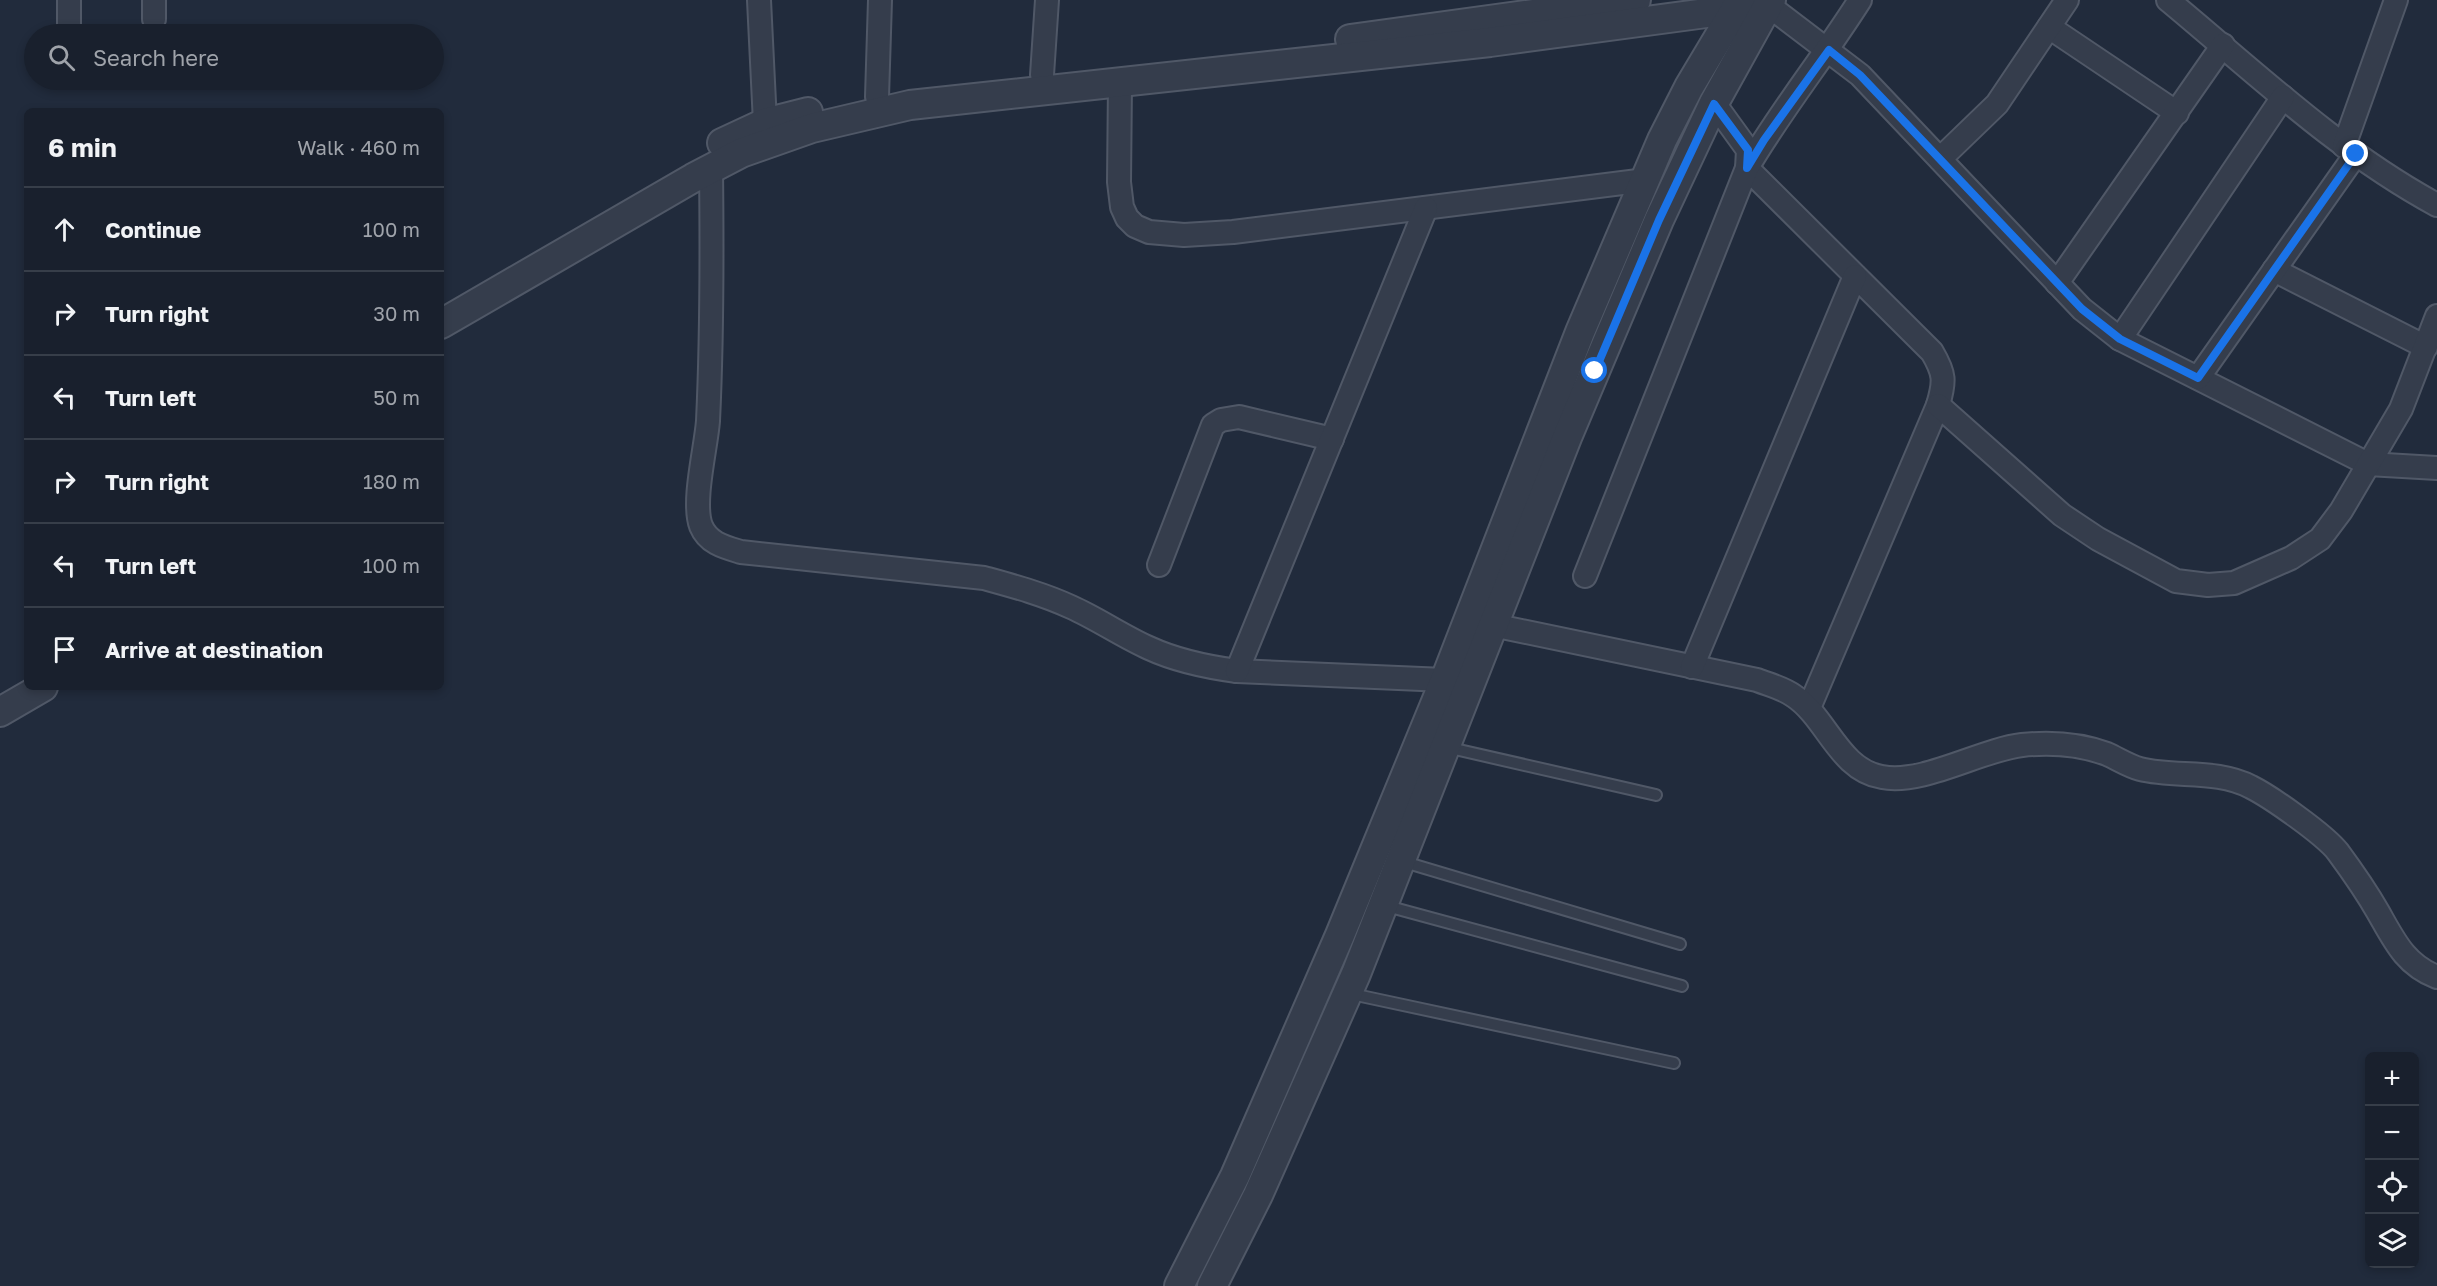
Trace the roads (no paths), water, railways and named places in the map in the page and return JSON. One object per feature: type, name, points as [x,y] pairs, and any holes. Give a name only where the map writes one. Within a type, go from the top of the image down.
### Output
[{"type":"street","points":[[69,0],[69,24]]},
{"type":"street","points":[[759,0],[765,123]]},
{"type":"street","points":[[877,97],[880,0]]},
{"type":"street","points":[[1042,75],[1047,0]]},
{"type":"street","points":[[444,322],[741,153],[812,128],[910,105],[1490,42],[1570,13],[1636,0]]},
{"type":"street","points":[[1585,576],[1747,168],[1764,140],[1829,50],[1860,0]]},
{"type":"street","points":[[1940,159],[1996,104],[2067,0]]},
{"type":"street","points":[[2168,0],[2350,150],[2409,190],[2437,205]]},
{"type":"street","points":[[2198,378],[2274,270],[2350,150],[2396,0]]},
{"type":"street","points":[[444,300],[736,135],[765,123],[877,97],[1042,75],[1570,13],[1755,3],[1829,50],[1860,75],[2057,284],[2082,309],[2120,339],[2368,464],[2437,468]]},
{"type":"street","points":[[1179,1286],[1235,1176],[1287,1061],[1445,680],[1480,623],[1572,425],[1659,220],[1714,104],[1755,3]]},
{"type":"street","points":[[1212,1286],[1258,1195],[1347,993],[1445,747],[1480,623],[1580,332],[1662,140],[1689,87],[1755,3]]},
{"type":"street","points":[[2049,27],[2177,113]]},
{"type":"street","points":[[2057,284],[2223,45]]},
{"type":"street","points":[[1120,83],[1122,207],[1127,218],[1135,226],[1149,232],[1184,236],[1233,232],[1646,180]]},
{"type":"street","points":[[2120,339],[2283,97]]},
{"type":"street","points":[[1714,104],[1748,150],[1747,168],[1932,352],[1942,370],[1944,385],[1938,405],[1809,708]]},
{"type":"street","points":[[711,169],[710,378],[707,433],[698,507],[700,524],[707,537],[721,546],[741,552],[984,578],[1017,587],[1068,606],[1148,648],[1181,661],[1238,671],[1445,680]]},
{"type":"street","points":[[1238,671],[1425,208]]},
{"type":"street","points":[[1938,405],[2062,515],[2127,556],[2176,581],[2208,585],[2234,583],[2291,558],[2320,539],[2341,511],[2402,409],[2433,334],[2274,270]]},
{"type":"street","points":[[1692,667],[1855,276]]},
{"type":"street","points":[[1159,565],[1213,425],[1221,420],[1239,417],[1332,438]]},
{"type":"street","points":[[1480,623],[1757,680],[1782,688],[1796,696],[1809,708],[1852,761],[1864,771],[1882,778],[1904,777],[1946,768],[1990,753],[2021,746],[2063,744],[2105,754],[2140,769],[2215,776],[2251,787],[2337,850],[2377,910],[2399,950],[2410,962],[2437,977]]},
{"type":"street","points":[[0,691],[24,678]]},
{"type":"street","points":[[0,712],[38,690]]},
{"type":"lane","points":[[1445,747],[1656,795]]},
{"type":"lane","points":[[1400,861],[1680,944]]},
{"type":"lane","points":[[1383,905],[1682,986]]},
{"type":"lane","points":[[1347,993],[1674,1063]]}]
